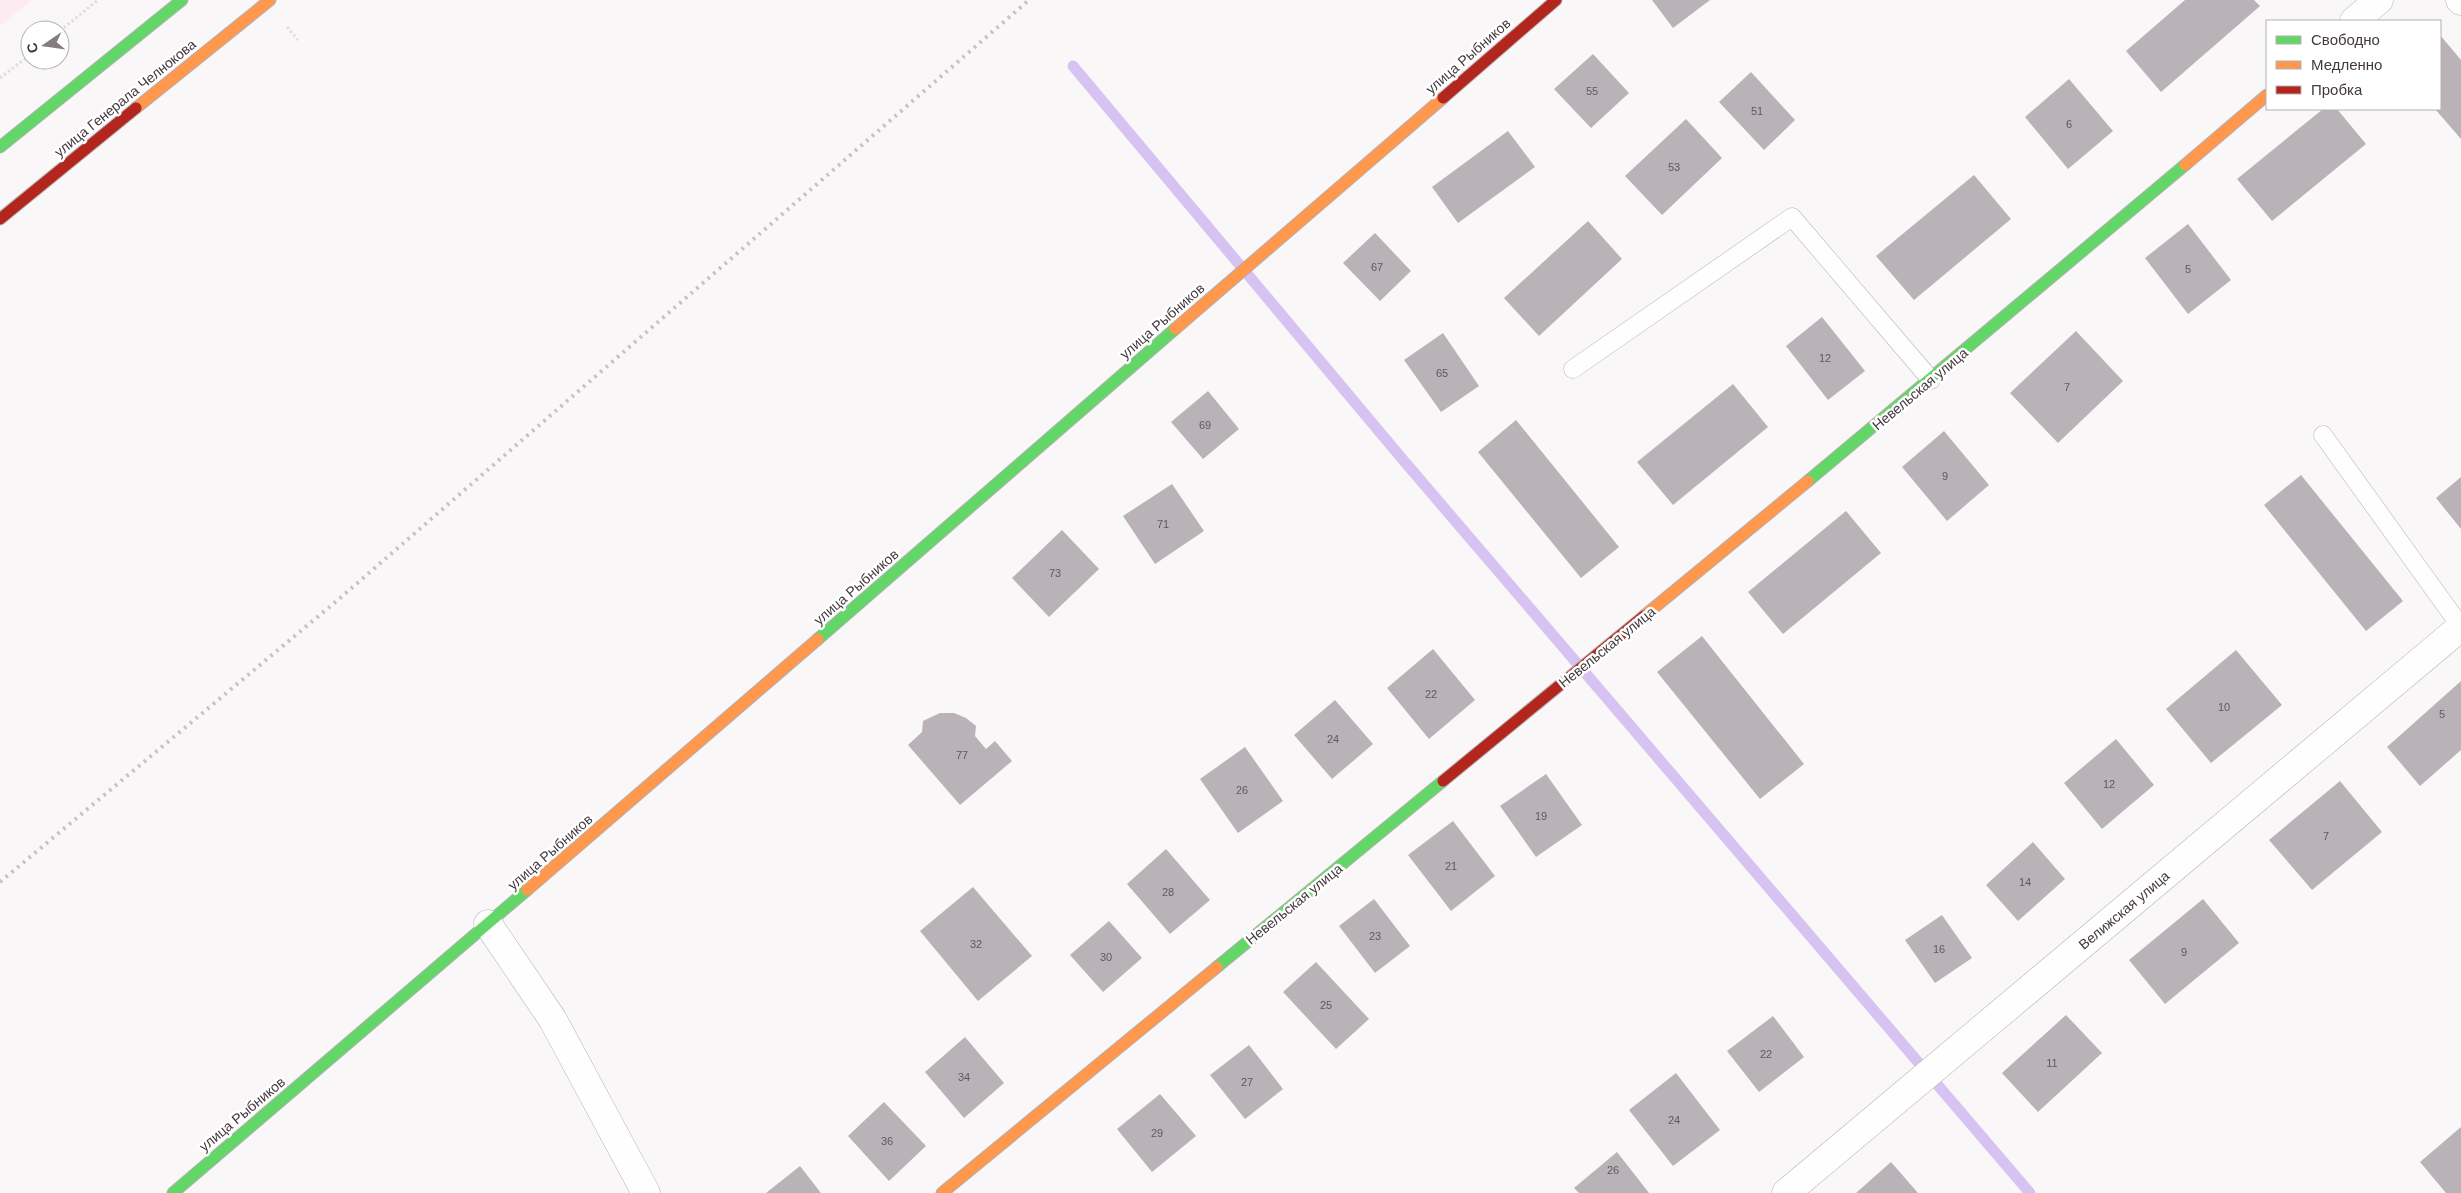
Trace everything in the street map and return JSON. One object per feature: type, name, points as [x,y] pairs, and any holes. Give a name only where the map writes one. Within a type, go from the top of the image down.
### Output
[{"type":"street","points":[[0,147],[182,0]]},
{"type":"street","name":"улица Генерала Челнокова","points":[[0,219],[270,0]]},
{"type":"street","name":"улица Рыбников","points":[[173,1193],[488,924],[1556,0]]},
{"type":"street","points":[[2355,20],[2379,0]]},
{"type":"street","name":"Невельская улица","points":[[942,1193],[1931,380],[2266,96]]},
{"type":"street","name":"Велижская улица","points":[[1786,1193],[2461,627]]},
{"type":"street","points":[[488,924],[553,1020],[646,1193]]},
{"type":"lane","points":[[1573,369],[1792,217],[1931,380]]},
{"type":"lane","points":[[2324,435],[2461,627]]},
{"type":"path","points":[[70,23],[98,0]]},
{"type":"path","points":[[0,78],[20,63]]},
{"type":"shaded area","points":[[0,0],[32,0],[0,26]]},
{"type":"building","points":[[1652,0],[1710,0],[1673,28]]},
{"type":"building","points":[[2185,0],[2254,0],[2260,6],[2161,92],[2126,51]]},
{"type":"building","points":[[2441,36],[2461,60],[2461,139],[2436,110],[2441,110]]},
{"type":"building","points":[[1593,54],[1629,93],[1591,128],[1554,89]]},
{"type":"building","points":[[1751,72],[1795,120],[1764,150],[1719,102]]},
{"type":"building","points":[[2069,79],[2113,131],[2068,169],[2025,117]]},
{"type":"building","points":[[2322,110],[2338,110],[2366,144],[2272,221],[2237,179]]},
{"type":"building","points":[[1686,119],[1722,158],[1662,215],[1625,176]]},
{"type":"building","points":[[1508,131],[1535,167],[1458,223],[1432,187]]},
{"type":"building","points":[[1974,175],[2011,219],[1914,300],[1876,256]]},
{"type":"building","points":[[1588,221],[1622,259],[1539,336],[1504,298]]},
{"type":"building","points":[[2188,224],[2231,280],[2188,314],[2145,258]]},
{"type":"building","points":[[1375,233],[1411,271],[1380,301],[1343,263]]},
{"type":"building","points":[[1822,317],[1865,371],[1828,400],[1786,346]]},
{"type":"building","points":[[2076,331],[2123,381],[2058,443],[2010,393]]},
{"type":"building","points":[[1443,333],[1479,386],[1441,412],[1404,360]]},
{"type":"building","points":[[1733,384],[1768,427],[1673,505],[1637,462]]},
{"type":"building","points":[[1208,391],[1239,429],[1203,459],[1171,422]]},
{"type":"building","points":[[1516,420],[1619,547],[1581,578],[1478,452]]},
{"type":"building","points":[[1944,431],[1989,485],[1947,521],[1902,467]]},
{"type":"building","points":[[2301,475],[2403,601],[2366,631],[2264,505]]},
{"type":"building","points":[[2461,477],[2461,529],[2436,498]]},
{"type":"building","points":[[1172,484],[1204,531],[1155,564],[1123,516]]},
{"type":"building","points":[[1846,511],[1881,553],[1783,634],[1748,592]]},
{"type":"building","points":[[1062,530],[1099,569],[1049,617],[1012,578]]},
{"type":"building","points":[[1702,636],[1804,764],[1760,799],[1657,672]]},
{"type":"building","points":[[1433,649],[1475,700],[1429,739],[1387,688]]},
{"type":"building","points":[[2236,650],[2282,705],[2211,763],[2166,709]]},
{"type":"building","points":[[2461,681],[2461,750],[2420,786],[2387,747]]},
{"type":"building","points":[[1335,700],[1373,744],[1332,779],[1294,735]]},
{"type":"building","points":[[940,713],[954,713],[966,718],[976,726],[975,736],[986,749],[995,741],[1012,761],[960,805],[908,745],[922,732],[923,721]]},
{"type":"building","points":[[2116,739],[2154,785],[2102,829],[2064,783]]},
{"type":"building","points":[[1245,747],[1283,801],[1238,833],[1200,779]]},
{"type":"building","points":[[1546,774],[1582,825],[1536,857],[1500,806]]},
{"type":"building","points":[[2340,781],[2382,832],[2312,890],[2269,840]]},
{"type":"building","points":[[1453,821],[1495,876],[1451,911],[1408,855]]},
{"type":"building","points":[[2033,842],[2065,879],[2018,921],[1986,885]]},
{"type":"building","points":[[1166,849],[1210,900],[1170,934],[1127,884]]},
{"type":"building","points":[[973,887],[1032,956],[978,1001],[920,931]]},
{"type":"building","points":[[1374,899],[1410,946],[1375,973],[1339,926]]},
{"type":"building","points":[[2203,899],[2239,943],[2165,1004],[2129,960]]},
{"type":"building","points":[[1942,915],[1972,958],[1935,983],[1905,940]]},
{"type":"building","points":[[1109,921],[1142,958],[1103,992],[1070,955]]},
{"type":"building","points":[[1316,962],[1369,1019],[1336,1049],[1283,992]]},
{"type":"building","points":[[2066,1015],[2102,1053],[2038,1112],[2002,1073]]},
{"type":"building","points":[[1773,1016],[1804,1057],[1759,1092],[1727,1051]]},
{"type":"building","points":[[965,1037],[1004,1083],[964,1118],[925,1072]]},
{"type":"building","points":[[1249,1045],[1283,1089],[1245,1119],[1210,1075]]},
{"type":"building","points":[[1676,1073],[1720,1130],[1673,1166],[1629,1110]]},
{"type":"building","points":[[1160,1094],[1196,1136],[1152,1172],[1117,1129]]},
{"type":"building","points":[[884,1102],[926,1146],[889,1181],[848,1136]]},
{"type":"building","points":[[2461,1127],[2461,1193],[2446,1193],[2420,1162]]},
{"type":"building","points":[[1617,1152],[1649,1193],[1579,1193],[1574,1188]]},
{"type":"building","points":[[1891,1162],[1918,1193],[1856,1193],[1874,1177]]},
{"type":"building","points":[[800,1166],[821,1193],[766,1193]]},
{"type":"waterway","points":[[1073,66],[1404,461],[2030,1193]]},
{"type":"railway","points":[[0,882],[339,599],[1029,0]]},
{"type":"traffic: fast","points":[[0,147],[182,0]]},
{"type":"traffic: fast","points":[[1808,481],[2185,165]]},
{"type":"traffic: fast","points":[[818,639],[1175,329]]},
{"type":"traffic: fast","points":[[1217,967],[1443,781]]},
{"type":"traffic: fast","points":[[173,1193],[527,890]]},
{"type":"traffic: slow","points":[[136,108],[270,0]]},
{"type":"traffic: slow","points":[[2185,165],[2266,96]]},
{"type":"traffic: slow","points":[[1175,329],[1443,98]]},
{"type":"traffic: slow","points":[[1644,616],[1808,481]]},
{"type":"traffic: slow","points":[[527,890],[818,639]]},
{"type":"traffic: slow","points":[[942,1193],[1217,967]]},
{"type":"traffic: jam","points":[[1443,98],[1556,0]]},
{"type":"traffic: jam","points":[[0,219],[136,108]]},
{"type":"traffic: jam","points":[[1443,781],[1644,616]]}]
